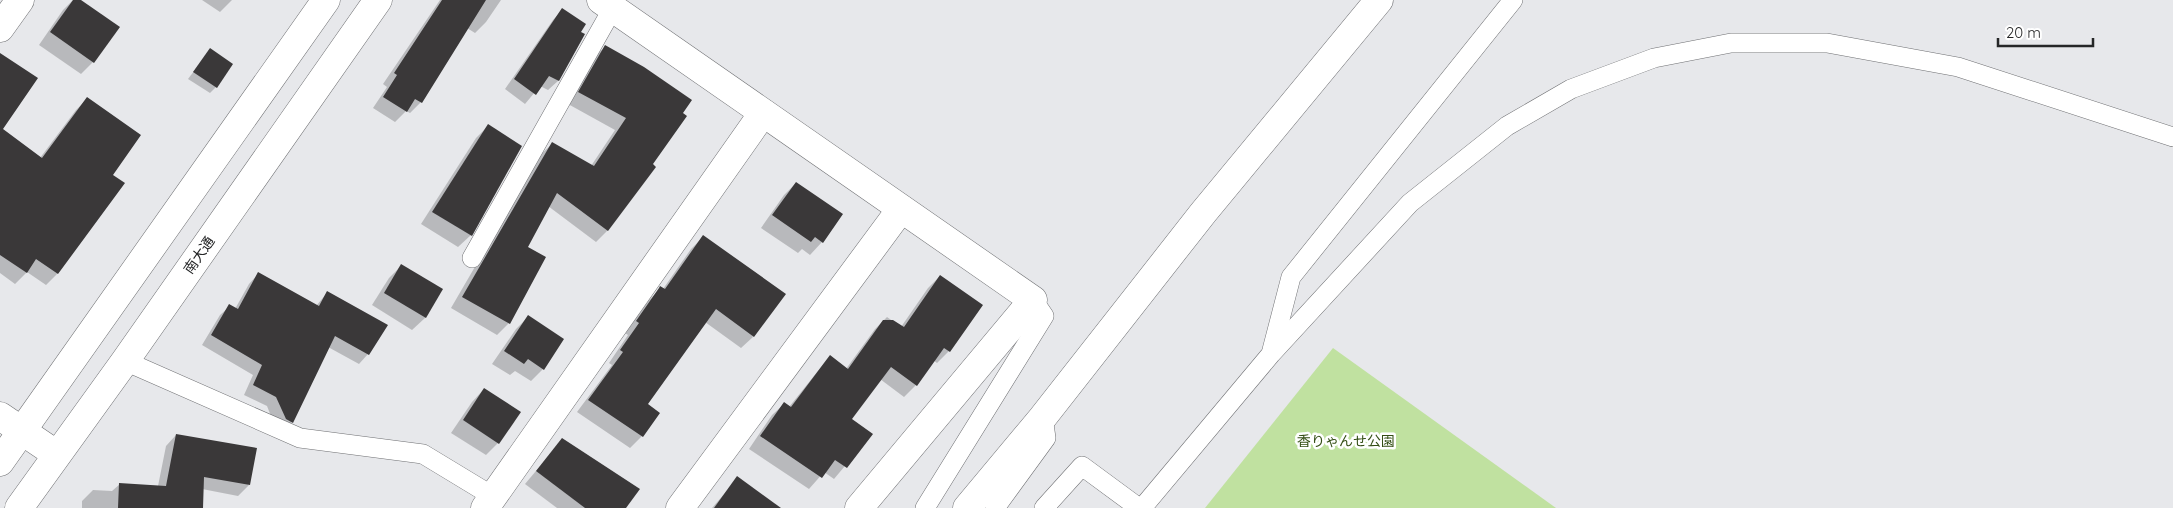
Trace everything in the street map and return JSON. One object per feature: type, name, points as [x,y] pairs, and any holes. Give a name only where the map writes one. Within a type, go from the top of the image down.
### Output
[{"type":"street","points":[[0,28],[20,0]]},
{"type":"street","points":[[0,462],[11,423],[326,0]]},
{"type":"street","name":"南大通","points":[[19,508],[56,454],[125,361],[378,0]]},
{"type":"street","points":[[967,508],[1043,417],[1203,213],[1379,0]]},
{"type":"street","points":[[607,4],[1033,300],[859,508]]},
{"type":"street","points":[[490,502],[763,113]]},
{"type":"street","points":[[680,508],[901,209]]},
{"type":"street","points":[[11,423],[56,454]]},
{"type":"lane","points":[[1271,354],[1291,278],[1513,0]]},
{"type":"lane","points":[[472,258],[607,4]]},
{"type":"lane","points":[[1044,508],[1082,466],[1141,508],[1271,354],[1410,203],[1507,126],[1571,89],[1654,58],[1731,43],[1827,43],[1958,67],[2173,137]]},
{"type":"lane","points":[[925,508],[1044,316],[1033,300]]},
{"type":"lane","points":[[125,361],[300,438],[423,454],[490,502]]},
{"type":"lane","points":[[994,508],[1046,438],[1043,417]]},
{"type":"green space","name":"香りゃんせ公園","points":[[1333,348],[1556,508],[1205,508]]},
{"type":"building","points":[[73,0],[81,0],[120,27],[94,63],[50,32]]},
{"type":"building","points":[[442,0],[486,0],[422,103],[415,99],[407,112],[383,97],[397,75],[394,73]]},
{"type":"building","points":[[562,8],[586,24],[581,32],[585,34],[559,81],[549,76],[536,95],[514,79]]},
{"type":"building","points":[[605,45],[644,67],[692,100],[683,113],[687,116],[653,164],[656,167],[608,231],[557,193],[528,247],[546,257],[510,324],[462,297],[552,142],[594,166],[626,118],[578,92]]},
{"type":"building","points":[[210,48],[233,64],[217,88],[193,72]]},
{"type":"building","points":[[0,53],[38,78],[3,129],[42,158],[87,97],[141,135],[113,175],[125,183],[58,274],[36,259],[27,273],[0,255]]},
{"type":"building","points":[[488,124],[522,146],[472,236],[432,212]]},
{"type":"building","points":[[796,182],[843,214],[823,243],[815,237],[811,242],[772,215]]},
{"type":"building","points":[[703,235],[786,294],[754,337],[716,309],[648,404],[660,413],[643,437],[588,400],[623,352],[620,350],[639,323],[636,321],[660,286],[665,289]]},
{"type":"building","points":[[401,264],[443,289],[426,318],[384,293]]},
{"type":"building","points":[[258,272],[319,306],[327,291],[388,325],[369,355],[335,336],[293,423],[286,419],[276,397],[253,385],[262,365],[211,335],[229,304],[238,309]]},
{"type":"building","points":[[940,275],[983,305],[950,352],[944,348],[917,386],[891,367],[852,419],[873,434],[847,468],[835,460],[822,478],[760,436],[784,402],[791,407],[830,355],[848,369],[883,320],[893,320],[904,327]]},
{"type":"building","points":[[528,315],[564,339],[544,370],[528,359],[524,364],[504,351]]},
{"type":"building","points":[[484,388],[521,412],[499,444],[463,420]]},
{"type":"building","points":[[176,434],[257,448],[250,485],[204,477],[203,508],[118,508],[119,483],[166,486]]},
{"type":"building","points":[[562,438],[640,489],[626,508],[585,508],[536,471]]},
{"type":"building","points":[[737,476],[781,508],[714,508]]}]
